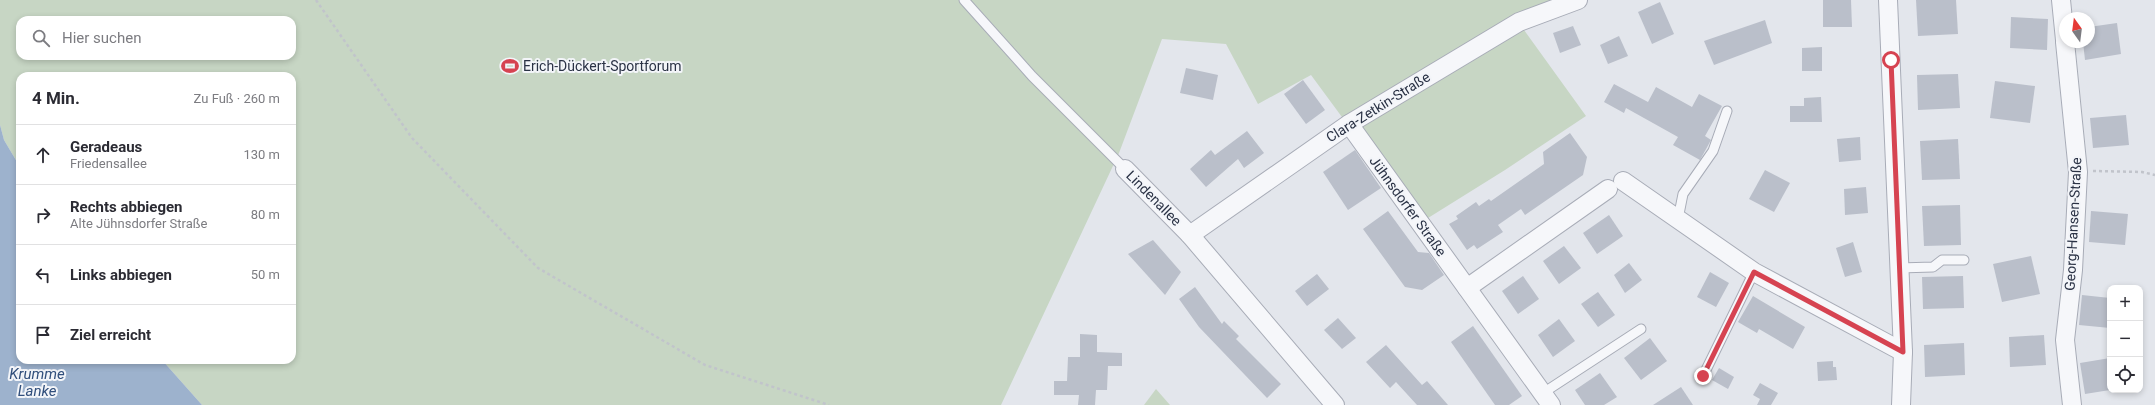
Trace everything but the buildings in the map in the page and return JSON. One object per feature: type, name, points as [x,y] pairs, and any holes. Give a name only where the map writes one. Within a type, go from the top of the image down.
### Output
[{"type":"street","name":"Clara-Zetkin-Straße","points":[[1190,235],[1349,124],[1519,22],[1578,0]]},
{"type":"street","points":[[1888,0],[1903,352],[1901,405]]},
{"type":"street","name":"Georg-Hansen-Straße","points":[[2061,0],[2062,12]]},
{"type":"street","name":"Georg-Hansen-Straße","points":[[2066,48],[2078,172],[2073,270],[2065,340],[2072,405]]},
{"type":"street","name":"Jühnsdorfer Straße","points":[[1349,124],[1547,399]]},
{"type":"street","name":"Lindenallee","points":[[1126,169],[1190,235],[1335,405]]},
{"type":"street","points":[[1467,288],[1616,185],[1678,219],[1754,272],[1903,352]]},
{"type":"lane","name":"Lindenallee","points":[[964,0],[1032,76],[1126,169]]},
{"type":"lane","points":[[1678,219],[1683,194],[1713,151],[1727,111]]},
{"type":"lane","points":[[1899,268],[1933,267],[1942,260],[1964,260]]},
{"type":"lane","points":[[1703,376],[1754,272]]},
{"type":"lane","points":[[1547,399],[1641,329]]},
{"type":"path","points":[[316,0],[412,138],[538,268],[705,365],[829,405]]},
{"type":"path","points":[[2078,172],[2142,172],[2155,175]]},
{"type":"green space","points":[[0,0],[1578,0],[1519,23],[1586,116],[1505,170],[1420,223],[1311,75],[1258,104],[1226,44],[1162,39],[1119,153],[1001,405],[202,405],[166,364],[296,364],[296,72],[16,72],[16,160],[4,140],[0,125]]},
{"type":"green space","points":[[1156,389],[1170,405],[1144,405]]},
{"type":"water","name":"Krumme Lanke","points":[[0,125],[4,140],[16,160],[16,364],[166,364],[202,405],[0,405]]},
{"type":"place","name":"Erich-Dückert-Sportforum","points":[[510,66]]},
{"type":"route","points":[[1703,376],[1754,272],[1903,352],[1891,60]]}]
